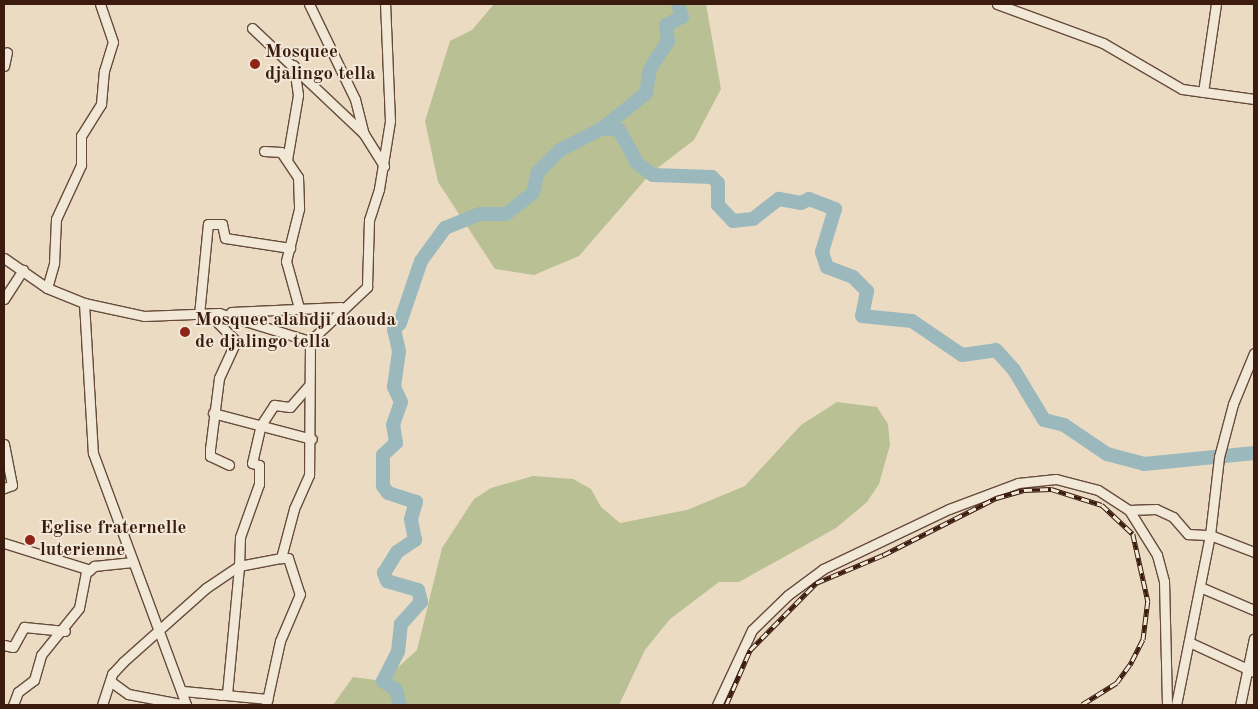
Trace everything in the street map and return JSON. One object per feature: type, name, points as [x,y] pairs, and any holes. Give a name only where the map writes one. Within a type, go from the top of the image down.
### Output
[{"type":"street","points":[[47,288],[54,263],[56,219],[81,165],[81,136],[101,104],[104,71],[113,42],[100,4]]},
{"type":"street","points":[[309,4],[355,99],[364,134]]},
{"type":"street","points":[[281,558],[294,509],[309,475],[312,439],[308,386],[310,341],[341,307],[367,287],[369,220],[384,166],[390,121],[385,4]]},
{"type":"street","points":[[997,4],[1064,26],[1182,89],[1254,99]]},
{"type":"street","points":[[1203,92],[1216,4]]},
{"type":"street","points":[[252,28],[294,65],[364,134],[384,166]]},
{"type":"street","points":[[4,66],[7,52]]},
{"type":"street","points":[[287,160],[298,95],[294,65]]},
{"type":"street","points":[[264,151],[276,149],[287,160],[299,182],[287,268],[299,308]]},
{"type":"street","points":[[199,315],[208,224],[222,224],[225,238],[290,248]]},
{"type":"street","points":[[4,258],[47,288],[84,303],[144,316],[199,315],[341,307]]},
{"type":"street","points":[[4,299],[23,270]]},
{"type":"street","points":[[84,303],[93,452],[159,632],[183,691],[186,705],[128,694],[110,681]]},
{"type":"street","points":[[219,313],[310,341]]},
{"type":"street","points":[[209,314],[224,325],[236,343],[218,378],[213,412],[210,456],[229,465]]},
{"type":"street","points":[[1176,705],[1210,535],[1219,456],[1233,404],[1254,353]]},
{"type":"street","points":[[220,696],[227,694],[240,536],[259,484],[259,465],[252,463],[261,425],[274,405],[290,407],[308,386]]},
{"type":"street","points":[[213,412],[312,439]]},
{"type":"street","points":[[4,444],[12,485],[4,488]]},
{"type":"street","points":[[717,705],[752,630],[788,595],[822,570],[949,509],[1018,483],[1056,479],[1098,490],[1129,510],[1157,555],[1164,580],[1167,705]]},
{"type":"street","points":[[1129,510],[1156,509],[1173,518],[1188,534],[1210,535],[1254,552]]},
{"type":"street","points":[[4,543],[90,570],[133,562]]},
{"type":"street","points":[[102,705],[110,681],[122,662],[159,632],[206,588],[239,566],[288,558],[300,594],[280,641],[267,702],[183,691]]},
{"type":"street","points":[[13,705],[18,692],[34,680],[41,656],[65,631],[79,608],[90,570]]},
{"type":"street","points":[[1200,586],[1254,610]]},
{"type":"street","points":[[4,645],[13,647],[24,627],[65,631]]},
{"type":"street","points":[[1240,705],[1251,670],[1254,638]]},
{"type":"street","points":[[1189,642],[1251,670]]},
{"type":"green space","points":[[494,4],[706,4],[721,89],[694,140],[651,173],[579,256],[534,275],[495,269],[438,182],[425,121],[450,41],[472,30]]},
{"type":"green space","points":[[837,402],[877,407],[888,424],[890,445],[879,484],[867,502],[836,528],[739,582],[719,582],[670,619],[645,650],[619,705],[333,705],[353,677],[383,681],[417,650],[442,548],[474,499],[491,488],[533,476],[573,479],[591,489],[601,507],[620,523],[687,510],[745,486],[801,425]]},
{"type":"waterway","points":[[400,705],[396,690],[383,681],[398,652],[401,624],[421,602],[418,590],[387,581],[384,573],[397,552],[415,540],[411,519],[416,502],[388,493],[383,486],[383,455],[396,443],[393,425],[401,402],[394,387],[399,351],[394,330],[400,323],[421,261],[445,228],[480,214],[506,214],[533,193],[538,172],[560,150],[603,128],[646,93],[650,69],[668,41],[666,25],[682,17],[678,4]]},
{"type":"waterway","points":[[603,128],[619,130],[637,163],[653,175],[712,177],[718,183],[718,205],[733,221],[753,219],[779,199],[801,203],[809,199],[835,209],[822,252],[827,267],[853,277],[867,291],[862,316],[912,321],[962,355],[996,350],[1014,370],[1044,420],[1064,425],[1107,454],[1144,464],[1254,453]]},
{"type":"railway","points":[[726,705],[750,650],[816,583],[883,555],[996,498],[1024,490],[1051,489],[1102,505],[1133,534],[1148,601],[1143,640],[1130,665],[1117,683],[1082,705]]},
{"type":"place","name":"Mosquee djalingo tella","points":[[255,64]]},
{"type":"place","name":"Mosquee alahdji daouda de djalingo tella","points":[[185,332]]},
{"type":"place","name":"Eglise fraternelle luterienne","points":[[30,540]]}]
